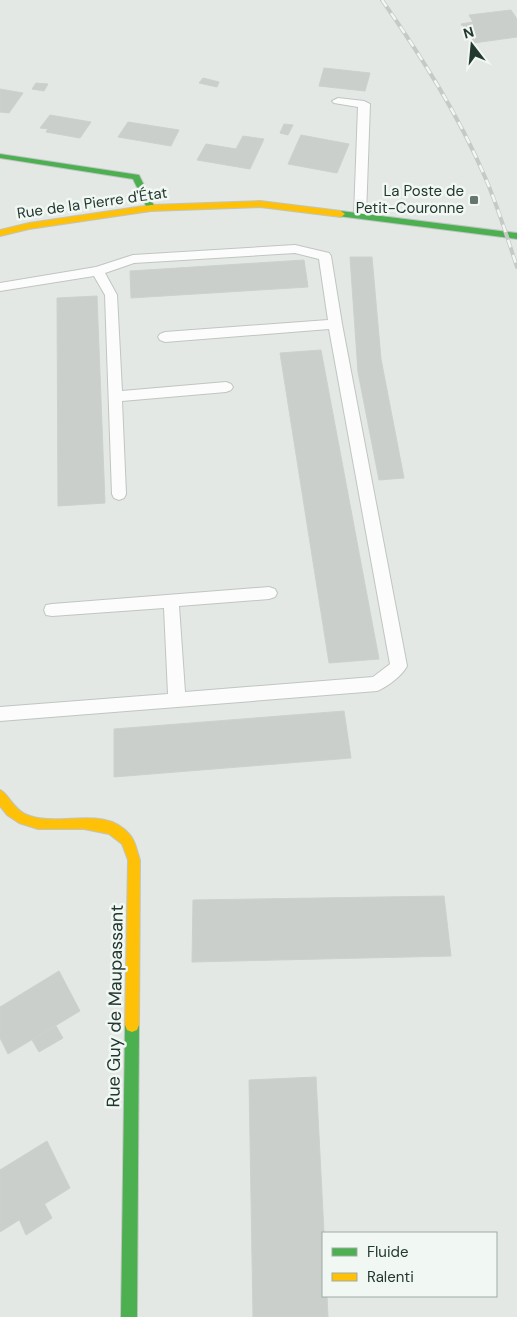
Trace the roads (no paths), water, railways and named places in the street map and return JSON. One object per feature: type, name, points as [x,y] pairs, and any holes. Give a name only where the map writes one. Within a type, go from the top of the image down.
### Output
[{"type":"street","points":[[0,156],[136,177],[151,208]]},
{"type":"street","name":"Rue de la Pierre d'État","points":[[0,233],[29,226],[151,208],[260,204],[517,236]]},
{"type":"street","name":"Rue Guy de Maupassant","points":[[0,795],[5,808],[30,823],[107,825],[126,839],[134,860],[129,1317]]},
{"type":"lane","points":[[338,101],[364,104],[360,215]]},
{"type":"lane","points":[[0,287],[98,271],[133,259],[295,249],[325,256],[335,324],[399,666],[377,684],[0,714]]},
{"type":"lane","points":[[98,271],[111,295],[119,494]]},
{"type":"lane","points":[[164,337],[335,324]]},
{"type":"lane","points":[[115,397],[226,387]]},
{"type":"lane","points":[[52,610],[269,593]]},
{"type":"lane","points":[[171,601],[177,699]]},
{"type":"railway","points":[[382,0],[425,64],[463,131],[490,188],[517,267]]},
{"type":"place","name":"La Poste de Petit-Couronne","points":[[474,200]]}]
